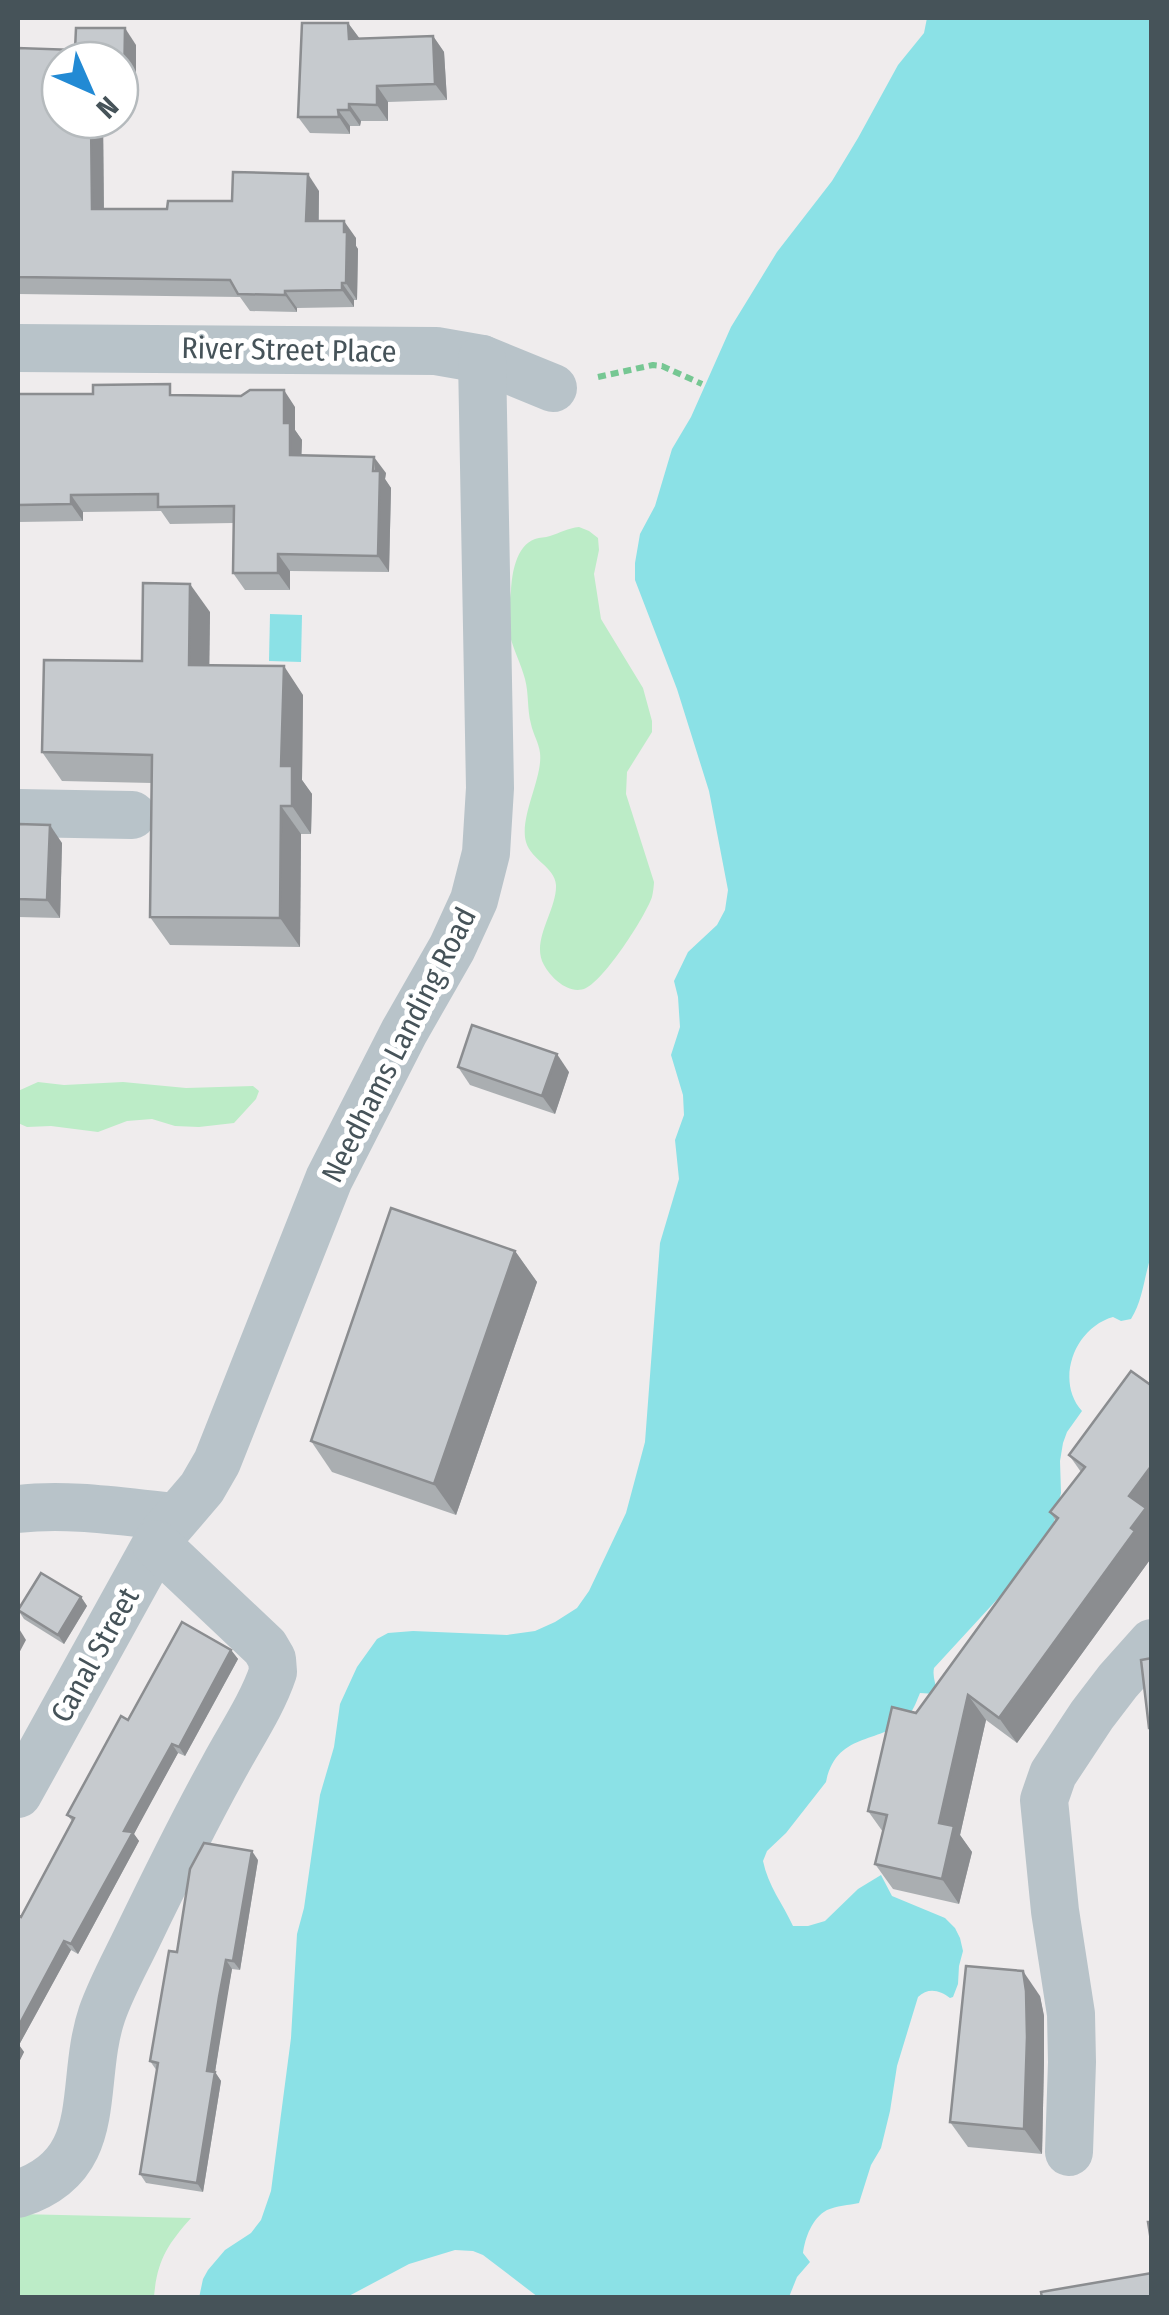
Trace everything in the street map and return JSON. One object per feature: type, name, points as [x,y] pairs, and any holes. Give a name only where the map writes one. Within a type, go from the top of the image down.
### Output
[{"type":"street","name":"River Street Place","points":[[18,348],[436,351],[482,359],[553,388]]},
{"type":"street","name":"Needhams Landing Road","points":[[166,1531],[202,1488],[216,1462],[328,1178],[452,948],[478,886],[486,854],[490,788],[482,359]]},
{"type":"street","points":[[18,813],[132,815]]},
{"type":"street","points":[[18,1510],[78,1508],[166,1531],[265,1648],[274,1672],[180,1848],[104,2010],[82,2137],[75,2152],[58,2174],[18,2194]]},
{"type":"street","name":"Canal Street","points":[[18,1794],[166,1531]]},
{"type":"street","points":[[1069,2152],[1071,2014],[1044,1800],[1053,1774],[1092,1715],[1152,1643]]},
{"type":"path","points":[[553,388],[649,365],[662,366],[702,384]]},
{"type":"green space","points":[[579,527],[598,538],[594,574],[601,619],[643,688],[652,721],[652,732],[627,772],[626,794],[654,882],[648,906],[624,947],[594,982],[574,990],[556,980],[541,956],[542,936],[556,885],[552,873],[526,842],[526,821],[540,753],[508,619],[514,568],[523,548],[535,539]]},
{"type":"green space","points":[[38,1082],[123,1082],[186,1088],[253,1086],[259,1091],[234,1123],[175,1126],[152,1119],[127,1121],[98,1132],[18,1123],[18,1091]]},
{"type":"green space","points":[[18,2214],[191,2218],[165,2254],[154,2297],[18,2298]]},
{"type":"water","points":[[927,18],[1151,18],[1151,1256],[1131,1319],[1121,1321],[1113,1317],[1099,1323],[1088,1332],[1073,1357],[1070,1385],[1082,1411],[1063,1443],[1061,1493],[1054,1522],[1003,1593],[934,1668],[936,1694],[920,1693],[911,1713],[898,1725],[840,1754],[826,1782],[767,1851],[763,1861],[793,1926],[825,1921],[858,1889],[881,1875],[892,1896],[945,1918],[955,1928],[963,1951],[958,1984],[950,1998],[934,1991],[918,1997],[897,2066],[881,2148],[859,2203],[827,2210],[813,2223],[803,2253],[810,2262],[797,2277],[789,2297],[538,2297],[483,2255],[455,2250],[409,2264],[347,2297],[199,2298],[208,2270],[225,2250],[251,2233],[261,2220],[271,2191],[291,2038],[297,1934],[340,1704],[357,1667],[377,1639],[388,1633],[507,1635],[535,1631],[555,1622],[577,1608],[589,1591],[626,1513],[645,1442],[660,1243],[679,1179],[675,1140],[684,1115],[683,1095],[671,1055],[680,1027],[674,981],[688,952],[717,925],[725,910],[728,890],[709,791],[677,689],[635,580],[640,534],[655,506],[672,449],[691,417],[731,327],[777,252],[832,181],[898,65],[924,33]]},
{"type":"water","points":[[270,614],[302,615],[301,662],[269,661]]},
{"type":"building","points":[[302,23],[348,23],[349,39],[433,36],[435,84],[377,86],[377,105],[349,104],[349,110],[338,110],[339,117],[298,117]]},
{"type":"building","points":[[76,28],[125,28],[125,40],[75,40]]},
{"type":"building","points":[[18,48],[40,49],[40,140],[91,140],[92,209],[167,209],[168,201],[232,201],[233,172],[308,174],[306,221],[344,221],[346,283],[342,283],[342,290],[238,294],[230,280],[18,277]]},
{"type":"building","points":[[170,384],[170,395],[241,396],[250,390],[284,390],[284,423],[290,423],[290,455],[374,457],[373,471],[380,471],[378,556],[278,554],[278,573],[233,573],[234,506],[158,507],[158,494],[71,495],[71,504],[18,505],[18,394],[93,394],[93,385]]},
{"type":"building","points":[[143,583],[190,584],[189,665],[284,666],[281,766],[292,766],[292,806],[281,806],[280,918],[150,917],[152,755],[42,752],[44,660],[142,661]]},
{"type":"building","points":[[18,824],[50,825],[47,900],[18,899]]},
{"type":"building","points":[[472,1025],[557,1054],[542,1096],[458,1067]]},
{"type":"building","points":[[391,1208],[515,1251],[434,1484],[311,1441]]},
{"type":"building","points":[[1131,1371],[1152,1386],[1152,1465],[1129,1496],[1146,1508],[1131,1528],[1135,1531],[999,1718],[968,1695],[939,1823],[954,1826],[942,1879],[875,1864],[887,1815],[868,1811],[892,1707],[916,1713],[1058,1518],[1050,1512],[1085,1467],[1069,1455]]},
{"type":"building","points":[[41,1573],[81,1597],[58,1635],[18,1610]]},
{"type":"building","points":[[182,1622],[231,1650],[179,1747],[172,1744],[124,1831],[133,1832],[71,1944],[64,1941],[18,2027],[18,1915],[21,1917],[74,1818],[67,1815],[121,1716],[128,1720]]},
{"type":"building","points":[[1152,1658],[1152,1728],[1149,1728],[1141,1660]]},
{"type":"building","points":[[204,1843],[252,1851],[233,1961],[226,1960],[219,1997],[207,2071],[215,2072],[197,2183],[140,2174],[158,2063],[150,2061],[169,1951],[177,1952],[190,1869]]},
{"type":"building","points":[[966,1966],[1023,1971],[1027,2037],[1024,2129],[950,2122]]},
{"type":"building","points":[[1152,2273],[1152,2298],[1042,2298],[1041,2292]]}]
